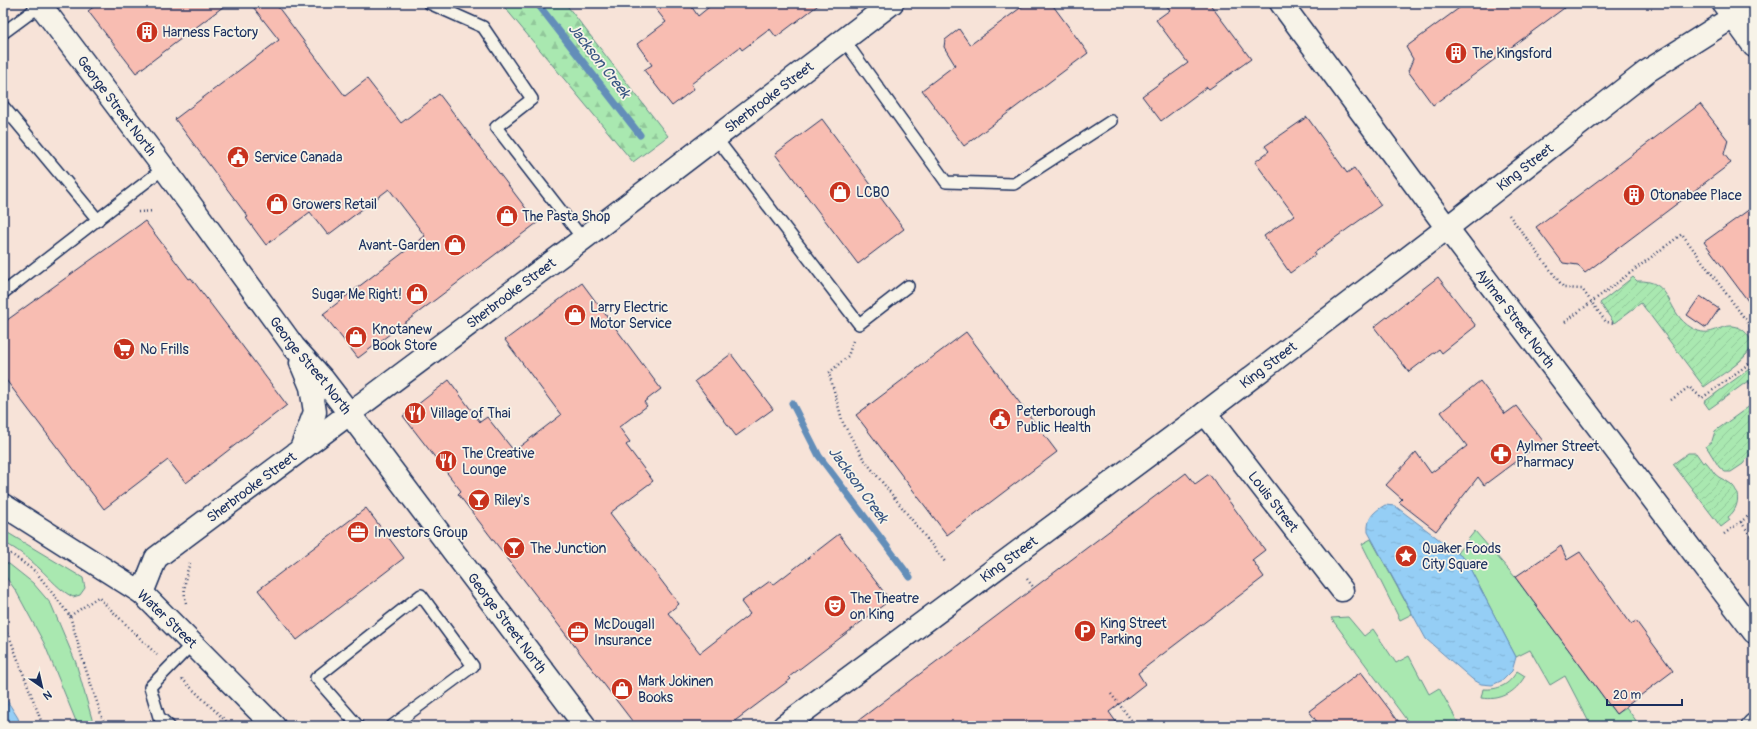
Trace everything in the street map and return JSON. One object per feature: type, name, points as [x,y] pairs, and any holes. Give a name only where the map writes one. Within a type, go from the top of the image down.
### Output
[{"type":"street","name":"Sherbrooke Street","points":[[142,593],[156,558],[583,239],[892,3]]},
{"type":"street","name":"Aylmer Street North","points":[[1281,3],[1447,228],[1754,632]]},
{"type":"street","name":"King Street","points":[[784,726],[1206,412],[1447,228],[1646,72],[1728,10],[1750,3]]},
{"type":"street","name":"George Street North","points":[[41,4],[164,168],[294,347],[322,378],[349,413],[585,726]]},
{"type":"street","points":[[1728,10],[1754,46]]},
{"type":"street","points":[[294,347],[311,387],[315,412],[300,449]]},
{"type":"street","name":"Louis Street","points":[[1206,412],[1342,590]]},
{"type":"street","name":"Water Street","points":[[3,505],[142,593],[274,726]]},
{"type":"lane","points":[[429,3],[483,27],[532,99],[496,127],[583,239]]},
{"type":"lane","points":[[3,33],[41,4]]},
{"type":"lane","points":[[844,40],[946,182],[1014,184],[1111,121]]},
{"type":"lane","points":[[3,106],[98,220]]},
{"type":"lane","points":[[716,138],[859,324],[908,286]]},
{"type":"lane","points":[[3,293],[164,168]]},
{"type":"lane","points":[[358,726],[316,678],[421,595],[473,666],[392,726]]},
{"type":"lane","points":[[169,726],[160,717],[150,687],[192,644]]},
{"type":"path","points":[[1509,214],[1564,288],[1582,289],[1606,322],[1614,323]]},
{"type":"path","points":[[1565,322],[1682,234],[1754,331]]},
{"type":"path","points":[[859,324],[848,356],[829,373],[843,423],[863,458],[946,563]]},
{"type":"path","points":[[1671,400],[1689,387],[1702,398],[1754,360]]},
{"type":"path","points":[[1724,534],[1754,512]]},
{"type":"path","points":[[1740,522],[1754,540]]},
{"type":"path","points":[[3,551],[12,554],[36,572],[70,616],[84,667],[105,726]]},
{"type":"path","points":[[187,606],[184,595],[186,572],[192,559]]},
{"type":"path","points":[[1027,579],[1034,588]]},
{"type":"path","points":[[70,616],[98,597]]},
{"type":"path","points":[[3,626],[11,640],[43,726]]},
{"type":"path","points":[[1111,694],[1136,726]]},
{"type":"green space","points":[[501,3],[565,3],[668,136],[633,162]]},
{"type":"green space","points":[[1633,277],[1637,281],[1649,282],[1657,285],[1664,291],[1683,322],[1692,328],[1699,331],[1709,332],[1727,326],[1741,328],[1751,340],[1752,347],[1742,359],[1730,369],[1704,387],[1641,303],[1614,323],[1600,303]]},
{"type":"green space","points":[[1752,367],[1754,370],[1754,389],[1748,381],[1709,409],[1704,402]]},
{"type":"green space","points":[[1754,403],[1754,449],[1743,464],[1731,472],[1725,472],[1719,467],[1706,446],[1712,441],[1715,431]]},
{"type":"green space","points":[[1688,453],[1696,453],[1703,463],[1705,461],[1715,474],[1731,484],[1737,492],[1738,497],[1736,506],[1728,517],[1730,520],[1721,527],[1673,464]]},
{"type":"green space","points":[[3,530],[83,578],[85,588],[80,595],[73,597],[59,588],[26,557],[3,542]]},
{"type":"green space","points":[[1475,531],[1515,577],[1616,714],[1626,707],[1640,726],[1591,726],[1565,676],[1550,685],[1530,650],[1516,657],[1465,559],[1457,553]]},
{"type":"green space","points":[[1371,539],[1412,614],[1400,620],[1362,544]]},
{"type":"green space","points":[[3,562],[9,564],[33,583],[51,604],[76,663],[94,726],[78,726],[44,643],[16,591],[3,573]]},
{"type":"green space","points":[[1348,617],[1364,636],[1373,629],[1396,663],[1409,656],[1429,694],[1439,688],[1460,726],[1411,726],[1331,618]]},
{"type":"green space","points":[[1517,671],[1525,676],[1512,691],[1501,697],[1488,699],[1481,698],[1483,689],[1494,689],[1503,686],[1511,680]]},
{"type":"water","points":[[1385,505],[1395,506],[1465,559],[1516,657],[1512,671],[1503,680],[1492,685],[1481,684],[1472,679],[1426,639],[1368,532],[1370,519],[1377,510]]},
{"type":"water","points":[[3,694],[18,718],[20,726],[3,726]]},
{"type":"building","name":"Harness Factory","points":[[99,3],[228,3],[136,73],[88,11]]},
{"type":"building","points":[[250,3],[275,3],[345,96],[367,79],[401,123],[439,94],[537,223],[358,358],[323,314],[425,236],[389,189],[328,235],[310,212],[266,245],[246,218],[248,217],[175,119],[279,40]]},
{"type":"building","points":[[651,3],[689,3],[698,16],[714,3],[821,3],[776,37],[770,29],[742,50],[740,47],[691,84],[694,89],[672,106],[644,70],[652,65],[637,44],[666,22]]},
{"type":"building","points":[[1027,3],[1051,3],[1088,53],[964,146],[922,90],[955,65],[944,47],[945,40],[959,29],[970,45]]},
{"type":"building","points":[[1164,3],[1209,3],[1251,59],[1209,89],[1207,87],[1161,121],[1142,96],[1188,63],[1156,20],[1170,10]]},
{"type":"building","name":"The Kingsford","points":[[1466,3],[1571,3],[1433,105],[1408,71],[1413,59],[1406,47]]},
{"type":"building","name":"Otonabee Place","points":[[1700,104],[1728,140],[1724,154],[1731,163],[1585,273],[1578,265],[1563,263],[1536,227]]},
{"type":"building","points":[[1307,117],[1347,173],[1354,168],[1381,205],[1314,253],[1315,255],[1290,273],[1264,236],[1294,215],[1255,162],[1269,151],[1265,146]]},
{"type":"building","name":"LCBO","points":[[822,119],[904,229],[858,264],[775,154]]},
{"type":"building","points":[[1754,206],[1754,309],[1704,242]]},
{"type":"building","name":"No Frills","points":[[145,221],[189,279],[191,278],[287,405],[186,483],[168,460],[104,509],[3,376],[3,323]]},
{"type":"building","points":[[1438,277],[1476,326],[1442,353],[1439,349],[1409,372],[1374,327]]},
{"type":"building","points":[[582,283],[661,389],[644,402],[647,406],[619,427],[630,442],[626,445],[653,481],[610,513],[679,604],[668,613],[700,653],[750,614],[741,602],[770,581],[773,585],[839,534],[890,600],[789,677],[791,679],[728,726],[636,726],[458,494],[461,491],[403,416],[449,380],[480,422],[487,417],[514,451],[561,415],[505,340]]},
{"type":"building","points":[[1700,296],[1719,309],[1706,328],[1687,315]]},
{"type":"building","points":[[966,332],[1057,452],[947,535],[856,415]]},
{"type":"building","points":[[731,354],[773,409],[736,436],[695,381]]},
{"type":"building","points":[[1480,381],[1505,414],[1516,406],[1543,441],[1484,485],[1478,477],[1436,531],[1399,502],[1402,499],[1386,485],[1416,452],[1431,473],[1467,446],[1441,412]]},
{"type":"building","name":"King Street Parking","points":[[1186,473],[1195,484],[1209,474],[1265,550],[1252,560],[1264,577],[1138,673],[1145,684],[1109,712],[1119,726],[851,726]]},
{"type":"building","points":[[366,508],[404,558],[297,640],[258,590]]},
{"type":"building","points":[[1561,546],[1567,560],[1580,552],[1631,624],[1636,621],[1673,671],[1616,714],[1515,577]]},
{"type":"building","points":[[1361,672],[1402,726],[1320,726],[1309,711]]},
{"type":"waterway","name":"Jackson Creek","points":[[537,3],[640,135]]},
{"type":"waterway","name":"Jackson Creek","points":[[792,403],[819,456],[910,577]]},
{"type":"place","name":"Harness Factory","points":[[147,32]]},
{"type":"place","name":"The Kingsford","points":[[1456,53]]},
{"type":"place","name":"Service Canada","points":[[238,157]]},
{"type":"place","name":"LCBO","points":[[840,192]]},
{"type":"place","name":"Otonabee Place","points":[[1634,195]]},
{"type":"place","name":"Growers Retail","points":[[277,204]]},
{"type":"place","name":"The Pasta Shop","points":[[507,216]]},
{"type":"place","name":"Avant-Garden","points":[[455,245]]},
{"type":"place","name":"Sugar Me Right!","points":[[417,294]]},
{"type":"place","name":"Larry Electric Motor Service","points":[[575,315]]},
{"type":"place","name":"Knotanew Book Store","points":[[356,337]]},
{"type":"place","name":"No Frills","points":[[124,349]]},
{"type":"place","name":"Village of Thai","points":[[415,413]]},
{"type":"place","name":"Peterborough Public Health","points":[[1000,419]]},
{"type":"place","name":"Aylmer Street Pharmacy","points":[[1501,454]]},
{"type":"place","name":"The Creative Lounge","points":[[446,461]]},
{"type":"place","name":"Riley's","points":[[479,500]]},
{"type":"place","name":"Investors Group","points":[[358,532]]},
{"type":"place","name":"The Junction","points":[[514,548]]},
{"type":"place","name":"Quaker Foods City Square","points":[[1406,556]]},
{"type":"place","name":"The Theatre on King","points":[[835,606]]},
{"type":"place","name":"King Street Parking","points":[[1085,631]]},
{"type":"place","name":"McDougall Insurance","points":[[578,632]]},
{"type":"place","name":"Mark Jokinen Books","points":[[622,689]]}]
